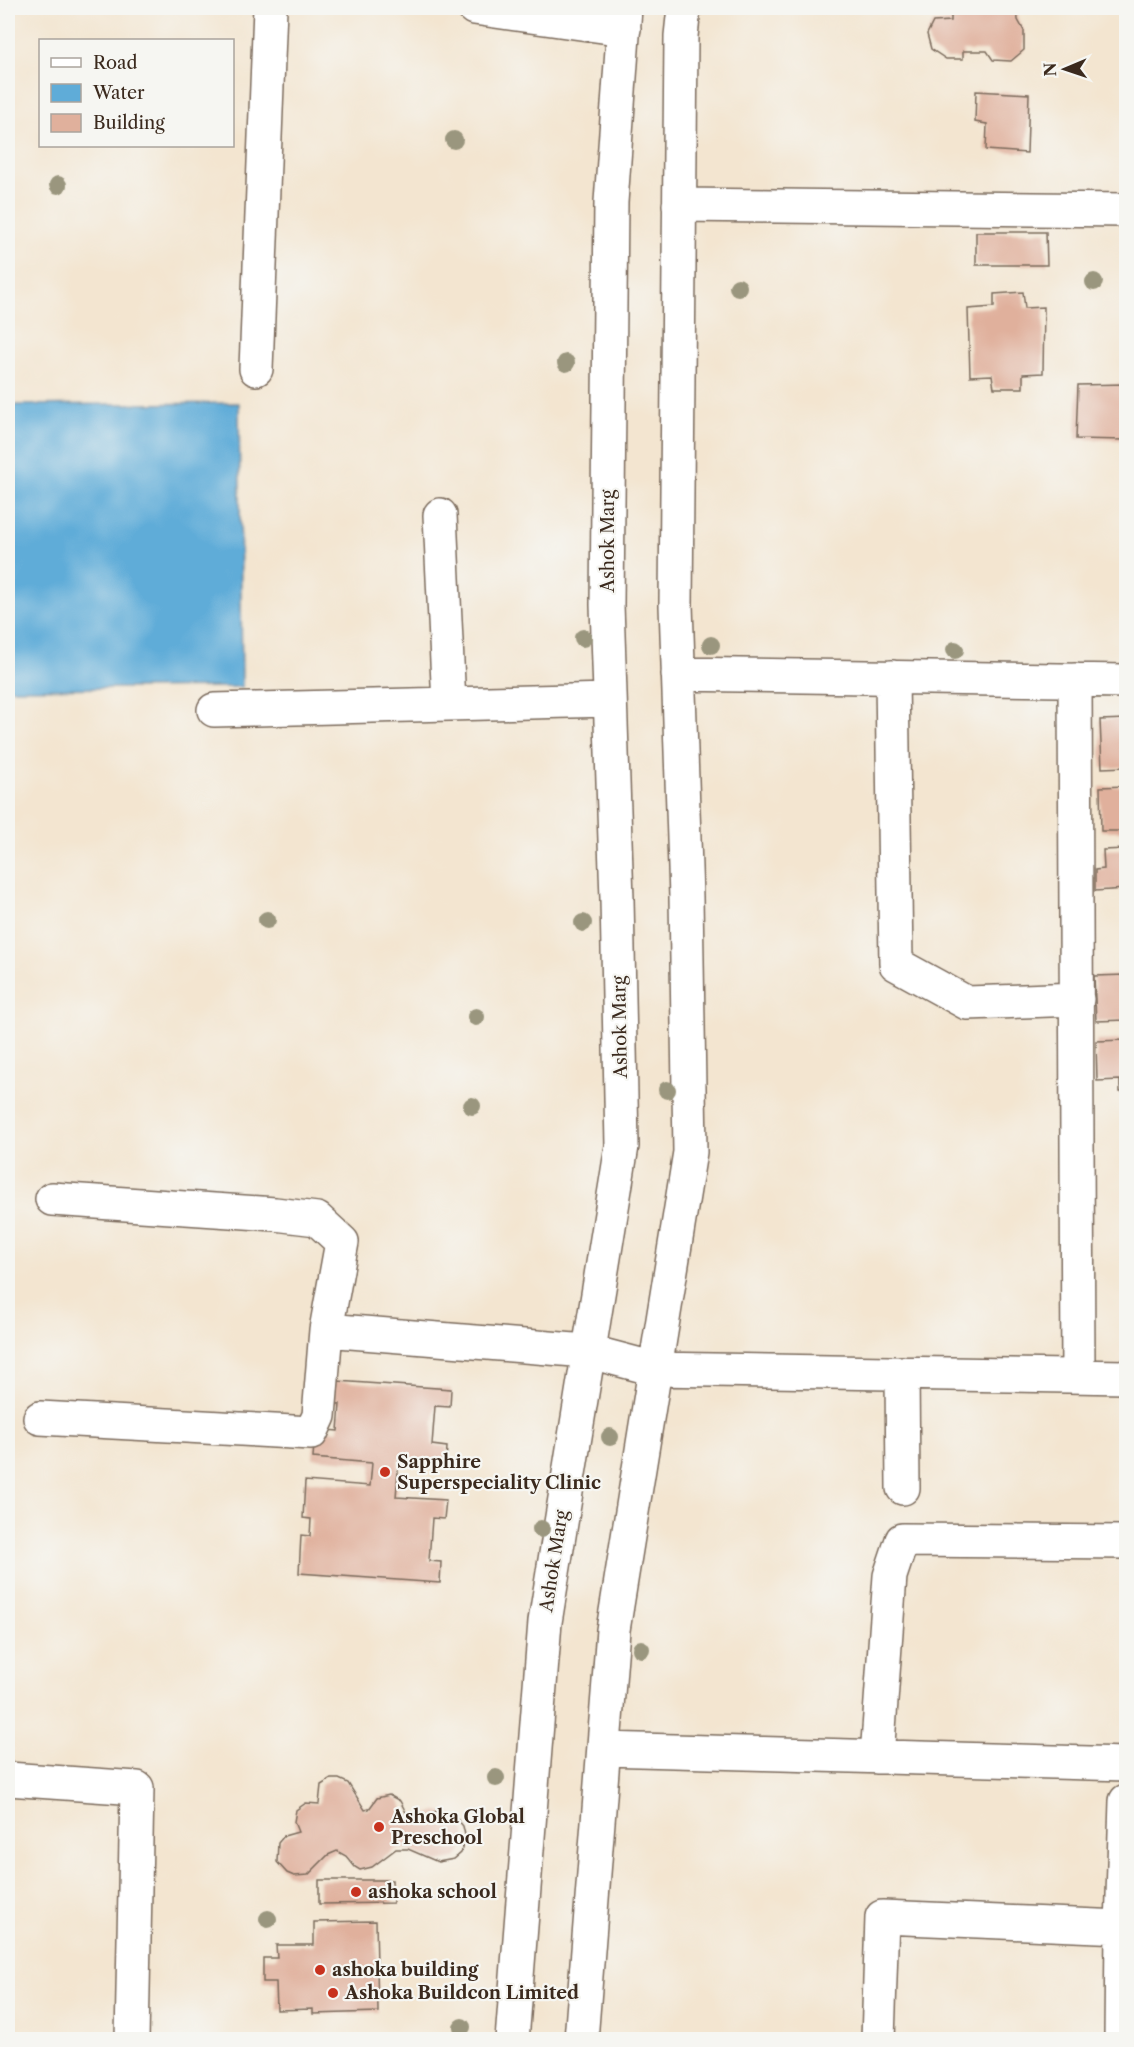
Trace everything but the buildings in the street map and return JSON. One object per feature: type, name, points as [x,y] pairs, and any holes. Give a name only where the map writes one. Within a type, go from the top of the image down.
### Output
[{"type":"street","points":[[256,369],[270,8]]},
{"type":"street","points":[[474,8],[624,18]]},
{"type":"street","points":[[582,2040],[613,1630],[690,1152],[686,897],[676,593],[679,205],[684,8]]},
{"type":"street","name":"Ashok Marg","points":[[512,2040],[545,1622],[587,1351],[622,1146],[607,605],[610,202],[624,18]]},
{"type":"street","points":[[679,205],[1126,210]]},
{"type":"street","points":[[440,515],[449,704]]},
{"type":"street","points":[[678,674],[1126,681]]},
{"type":"street","points":[[892,677],[896,964],[967,1003],[1077,999]]},
{"type":"street","points":[[1075,680],[1078,1376]]},
{"type":"street","points":[[214,710],[610,700]]},
{"type":"street","points":[[40,1418],[311,1433],[319,1416],[326,1330],[342,1242],[317,1219],[275,1214],[52,1199]]},
{"type":"street","points":[[326,1330],[587,1351],[655,1369],[1126,1377]]},
{"type":"street","points":[[902,1373],[903,1488]]},
{"type":"street","points":[[877,1757],[890,1576],[902,1540],[1126,1542]]},
{"type":"street","points":[[604,1749],[1126,1764]]},
{"type":"street","points":[[8,1779],[137,1788],[132,2040]]},
{"type":"street","points":[[1120,2040],[1126,1801]]},
{"type":"street","points":[[878,2040],[882,1917],[1122,1927]]},
{"type":"water","points":[[239,403],[242,687],[8,689],[8,405]]},
{"type":"place","name":"Sapphire Superspeciality Clinic","points":[[385,1472]]},
{"type":"place","name":"Ashoka Global Preschool","points":[[379,1827]]},
{"type":"place","name":"ashoka school","points":[[356,1892]]},
{"type":"place","name":"ashoka building","points":[[320,1970]]},
{"type":"place","name":"Ashoka Buildcon Limited","points":[[333,1993]]}]
